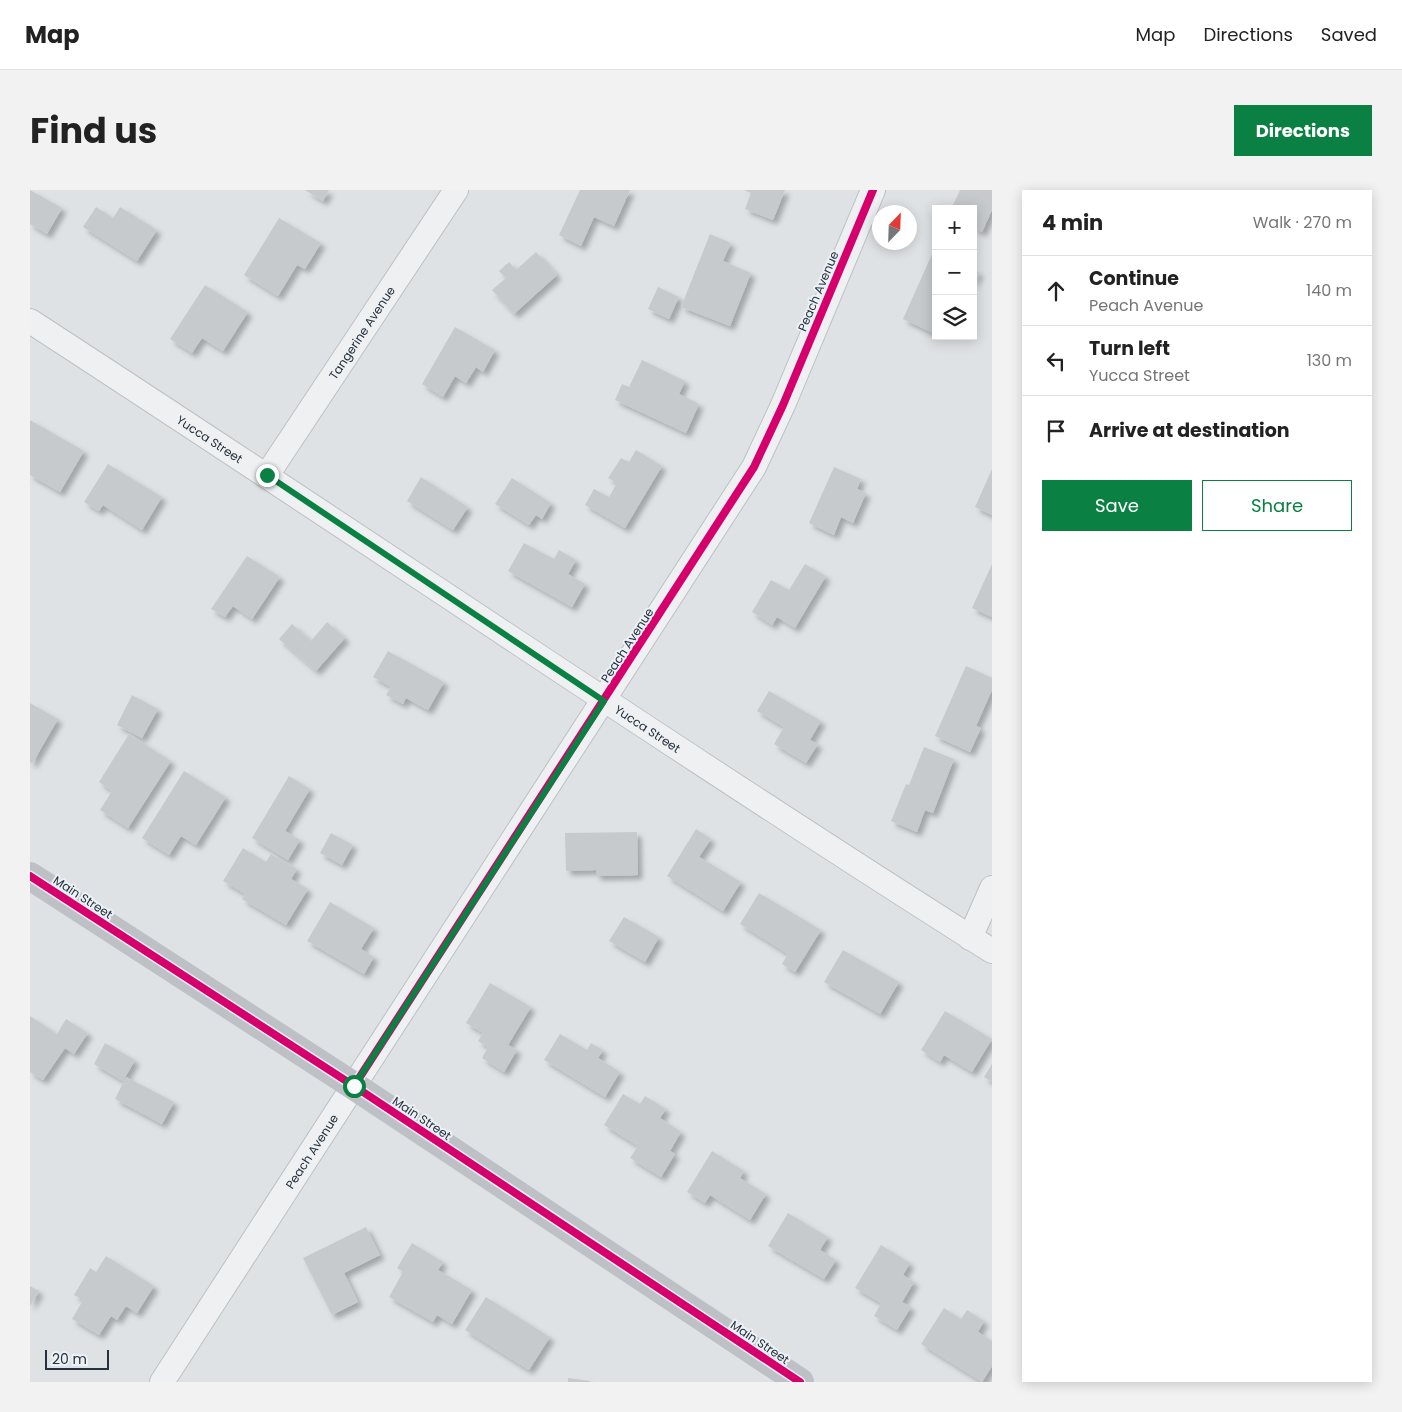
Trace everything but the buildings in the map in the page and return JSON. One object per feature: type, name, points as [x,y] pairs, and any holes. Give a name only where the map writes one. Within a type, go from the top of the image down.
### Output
[{"type":"main road","name":"Main Street","points":[[30,876],[354,1086],[800,1382]]},
{"type":"street","name":"Tangerine Avenue","points":[[267,475],[456,190]]},
{"type":"street","name":"Peach Avenue","points":[[162,1382],[754,467],[783,405],[873,190]]},
{"type":"street","name":"Yucca Street","points":[[30,321],[267,475],[604,701],[992,951]]},
{"type":"street","points":[[970,938],[992,888]]},
{"type":"cycle path","points":[[354,1086],[754,467],[783,405],[873,190]]},
{"type":"cycle path","points":[[30,876],[354,1086],[800,1382]]},
{"type":"route","points":[[267,475],[604,701],[354,1086]]}]
